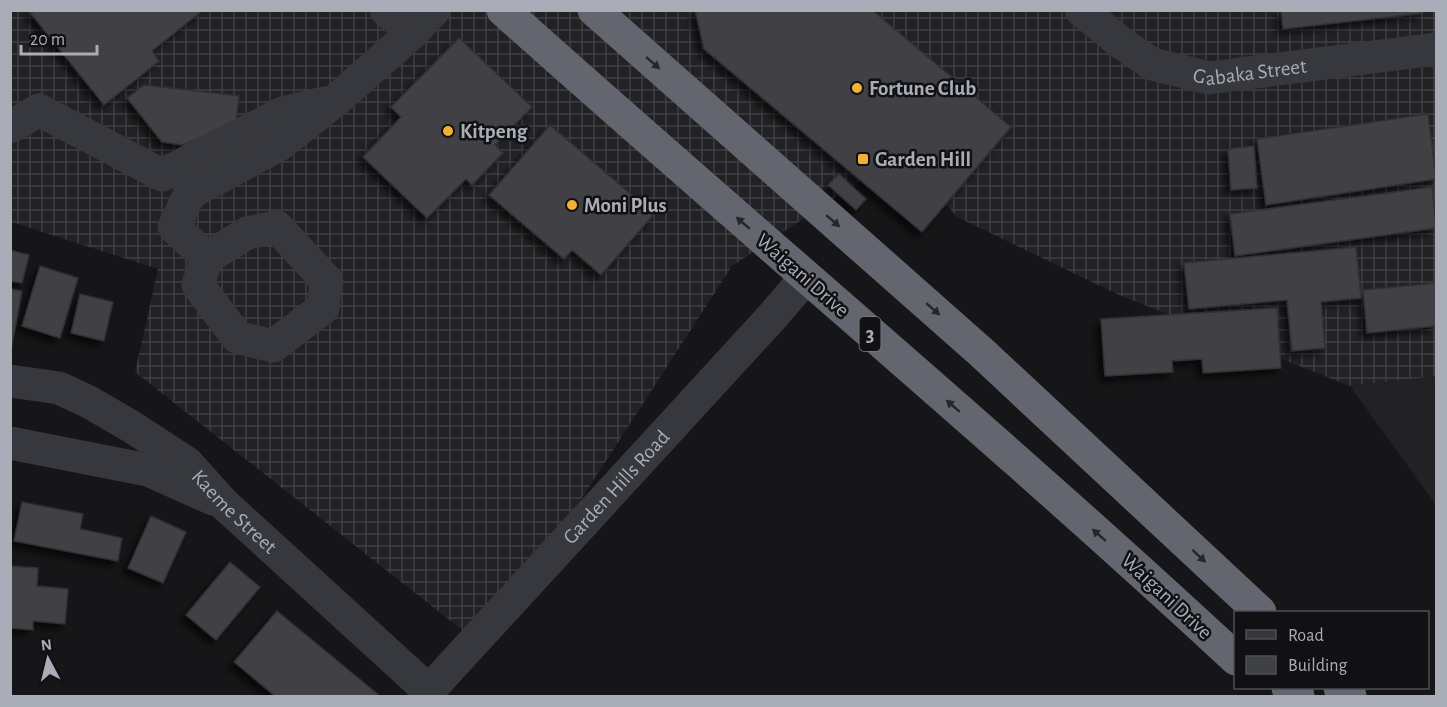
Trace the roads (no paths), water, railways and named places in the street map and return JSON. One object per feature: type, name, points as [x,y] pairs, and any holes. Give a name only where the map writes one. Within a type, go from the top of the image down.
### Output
[{"type":"highway","name":"Waigani Drive","points":[[503,10],[1146,576],[1234,657]]},
{"type":"highway","points":[[532,10],[654,123],[664,154]]},
{"type":"highway","points":[[594,10],[619,23],[981,352],[1259,611]]},
{"type":"highway","points":[[981,352],[1003,401],[1164,548],[1159,566],[1146,576]]},
{"type":"highway","points":[[1231,585],[1220,588],[1206,598],[1205,608],[1234,633]]},
{"type":"street","points":[[386,10],[423,22]]},
{"type":"street","name":"Gabaka Street","points":[[1081,10],[1120,42],[1152,64],[1209,78],[1437,49]]},
{"type":"street","points":[[207,258],[174,226],[190,193],[279,145],[336,100],[423,22]]},
{"type":"street","points":[[10,126],[39,110],[162,175],[283,113],[336,100]]},
{"type":"street","name":"Garden Hills Road","points":[[427,694],[806,277]]},
{"type":"street","name":"Kaeme Street","points":[[10,381],[59,388],[132,427],[187,463],[224,504],[427,694]]},
{"type":"street","points":[[10,443],[148,470],[224,504]]},
{"type":"place","name":"Fortune Club","points":[[857,88]]},
{"type":"place","name":"Kitpeng","points":[[448,131]]},
{"type":"place","name":"Garden Hill","points":[[863,159]]},
{"type":"place","name":"Moni Plus","points":[[572,205]]}]
